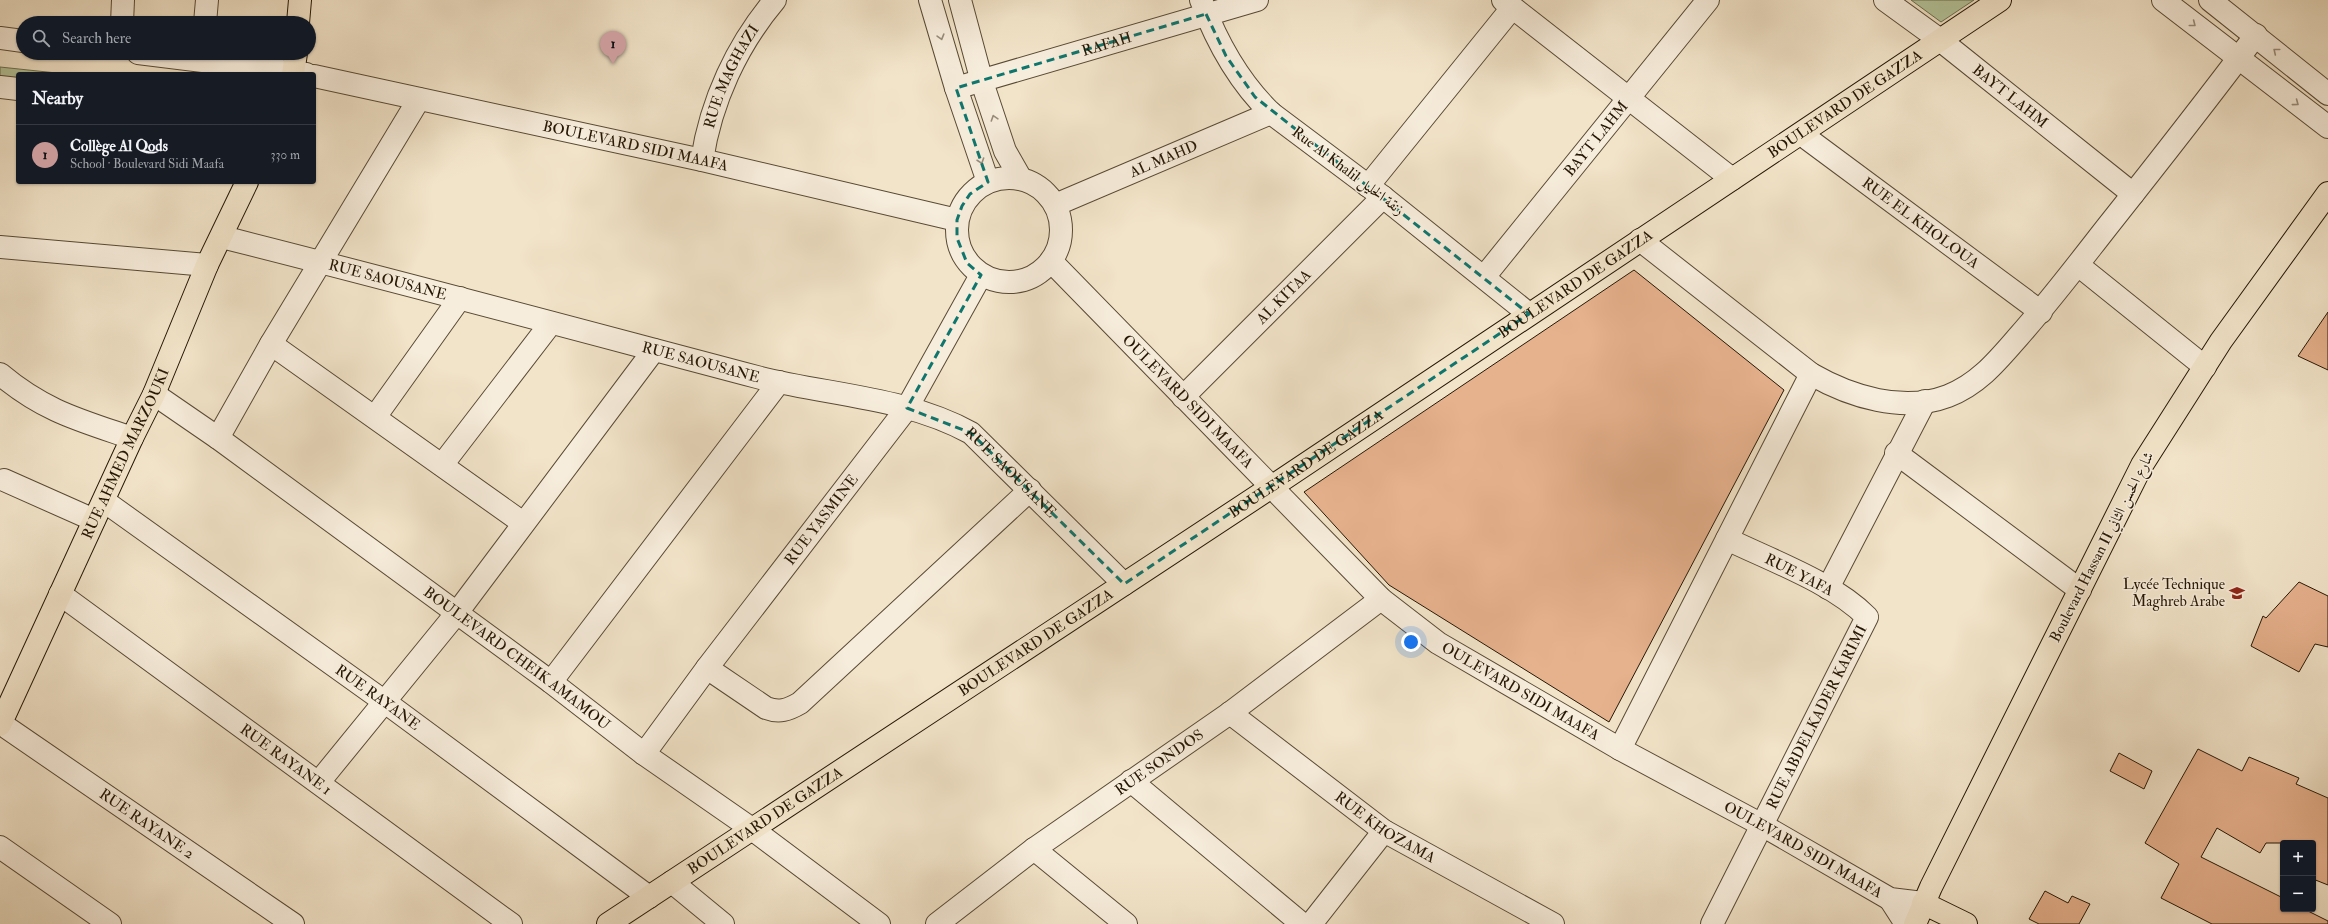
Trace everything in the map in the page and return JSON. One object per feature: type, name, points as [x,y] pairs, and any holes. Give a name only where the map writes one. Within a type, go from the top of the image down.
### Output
[{"type":"main road","points":[[299,16],[300,0]]},
{"type":"main road","name":"BOULEVARD DE GAZZA","points":[[608,924],[1273,486],[2000,0]]},
{"type":"main road","name":"RUE AHMED MARZOUKI","points":[[0,724],[132,438],[154,394],[207,265],[222,237],[246,184]]},
{"type":"main road","name":"Boulevard Hassan II شارع الحسن الثاني","points":[[1915,924],[1923,903],[2142,465],[2205,367],[2328,193]]},
{"type":"main road","points":[[1923,903],[1966,924]]},
{"type":"street","points":[[122,16],[123,0]]},
{"type":"street","points":[[206,16],[207,0]]},
{"type":"street","name":"RUE MAGHAZI","points":[[702,160],[711,120],[731,67],[750,33],[775,0]]},
{"type":"street","points":[[930,0],[956,88],[988,182]]},
{"type":"street","points":[[960,0],[982,82],[1005,151],[1021,179]]},
{"type":"street","name":"RAFAH","points":[[956,88],[982,82],[1203,7],[1257,0]]},
{"type":"street","name":"BAYT LAHM","points":[[1484,277],[1708,0]]},
{"type":"street","name":"BAYT LAHM","points":[[1886,0],[1940,40],[2133,194]]},
{"type":"street","points":[[2162,0],[2238,60],[2328,127]]},
{"type":"street","points":[[2210,0],[2256,35],[2328,94]]},
{"type":"street","points":[[1508,4],[1629,97],[1732,179]]},
{"type":"street","name":"AL KITAA","points":[[1183,397],[1376,191],[1508,4]]},
{"type":"street","name":"Rue Al Khalil زنقة الخليل","points":[[1203,7],[1235,71],[1256,97],[1271,112],[1376,191],[1530,314]]},
{"type":"street","points":[[1640,240],[1812,374],[1838,389],[1870,398],[1893,402],[1925,401],[1947,396],[1973,383],[1987,372],[2041,312],[2256,35]]},
{"type":"street","points":[[0,38],[16,40]]},
{"type":"street","name":"BOULEVARD SIDI MAAFA","points":[[226,60],[301,70]]},
{"type":"street","name":"BOULEVARD SIDI MAAFA","points":[[316,74],[419,99],[702,160],[957,220]]},
{"type":"street","points":[[0,87],[16,89]]},
{"type":"street","points":[[218,438],[271,344],[419,99]]},
{"type":"street","name":"AL MAHD","points":[[1055,205],[1271,112]]},
{"type":"street","name":"RUE EL KHOLOUA","points":[[1801,134],[2041,312]]},
{"type":"street","points":[[1004,178],[1021,179],[1045,191],[1055,205],[1060,219],[1061,234],[1058,248],[1051,261],[1040,272],[1019,281],[995,281],[981,275],[962,255],[957,238],[957,220],[966,200],[975,189],[988,182],[1004,178]]},
{"type":"street","name":"RUE SAOUSANE","points":[[222,237],[779,382],[907,408],[947,421],[971,433],[1124,584]]},
{"type":"street","points":[[0,247],[207,265]]},
{"type":"street","name":"OULEVARD SIDI MAAFA","points":[[1051,261],[1183,397],[1273,486],[1329,547],[1381,599],[1438,643],[1620,749],[1762,825],[1890,899]]},
{"type":"street","points":[[2078,265],[2205,367]]},
{"type":"street","name":"RUE YASMINE","points":[[644,754],[707,668],[907,408],[981,275]]},
{"type":"street","points":[[375,416],[460,298]]},
{"type":"street","points":[[442,465],[551,323]]},
{"type":"street","points":[[271,344],[375,416],[523,523]]},
{"type":"street","points":[[319,782],[456,614],[654,350]]},
{"type":"street","points":[[0,374],[31,398],[58,413],[132,438]]},
{"type":"street","points":[[1620,749],[1812,374]]},
{"type":"street","points":[[551,682],[779,382]]},
{"type":"street","name":"BOULEVARD CHEIK AMAMOU","points":[[154,394],[218,438],[456,614],[551,682],[644,754],[752,829],[879,924]]},
{"type":"street","points":[[1828,588],[1896,453],[1925,401]]},
{"type":"street","points":[[1896,453],[2080,590]]},
{"type":"street","points":[[4,480],[94,520]]},
{"type":"street","points":[[707,668],[766,708],[775,711],[791,709],[800,703],[1030,490]]},
{"type":"street","name":"RUE RAYANE","points":[[104,501],[385,702],[649,897]]},
{"type":"street","name":"RUE YAFA","points":[[1727,539],[1828,588],[1860,609],[1868,617]]},
{"type":"street","name":"RUE RAYANE 1","points":[[60,594],[319,782],[511,924]]},
{"type":"street","name":"RUE SONDOS","points":[[937,924],[1034,849],[1230,713],[1381,599]]},
{"type":"street","name":"RUE ABDELKADER KARIMI","points":[[1712,924],[1868,617]]},
{"type":"street","name":"RUE KHOZAMA","points":[[1230,713],[1384,831],[1553,924]]},
{"type":"street","name":"RUE RAYANE 2","points":[[0,724],[293,924]]},
{"type":"street","points":[[1131,781],[1302,924]]},
{"type":"street","points":[[1311,924],[1384,831]]},
{"type":"street","points":[[0,847],[110,924]]},
{"type":"street","points":[[1034,849],[1126,924]]},
{"type":"street","points":[[672,882],[723,924]]},
{"type":"street","points":[[1890,899],[1923,903]]},
{"type":"street","points":[[1890,899],[1906,924]]},
{"type":"highlighted area","points":[[1206,14],[1226,56],[1255,97],[1529,314],[1124,584],[971,433],[907,408],[981,275],[967,263],[957,238],[957,220],[962,206],[970,194],[988,182],[956,88]]},
{"type":"green space","points":[[1911,0],[1974,0],[1941,22]]},
{"type":"green space","points":[[0,67],[47,72],[16,72],[16,83],[0,82]]},
{"type":"building","points":[[1634,270],[1784,390],[1609,722],[1389,585],[1304,492]]},
{"type":"building","points":[[2328,312],[2328,370],[2298,356]]},
{"type":"building","points":[[2299,582],[2328,596],[2328,647],[2315,644],[2299,672],[2251,646],[2263,616],[2266,618]]},
{"type":"building","points":[[2198,749],[2242,771],[2249,757],[2299,778],[2296,784],[2328,798],[2328,885],[2316,880],[2316,840],[2280,840],[2280,843],[2266,843],[2260,853],[2217,828],[2201,857],[2280,896],[2280,912],[2310,912],[2328,921],[2328,924],[2212,924],[2161,898],[2179,864],[2145,843]]},
{"type":"building","points":[[2119,753],[2152,771],[2144,789],[2110,771]]},
{"type":"building","points":[[2045,891],[2068,903],[2072,896],[2090,904],[2079,924],[2039,924],[2029,919]]},
{"type":"place","name":"Collège Al Qods","points":[[613,64]]},
{"type":"place","name":"Lycée Technique Maghreb Arabe","points":[[2237,593]]}]
